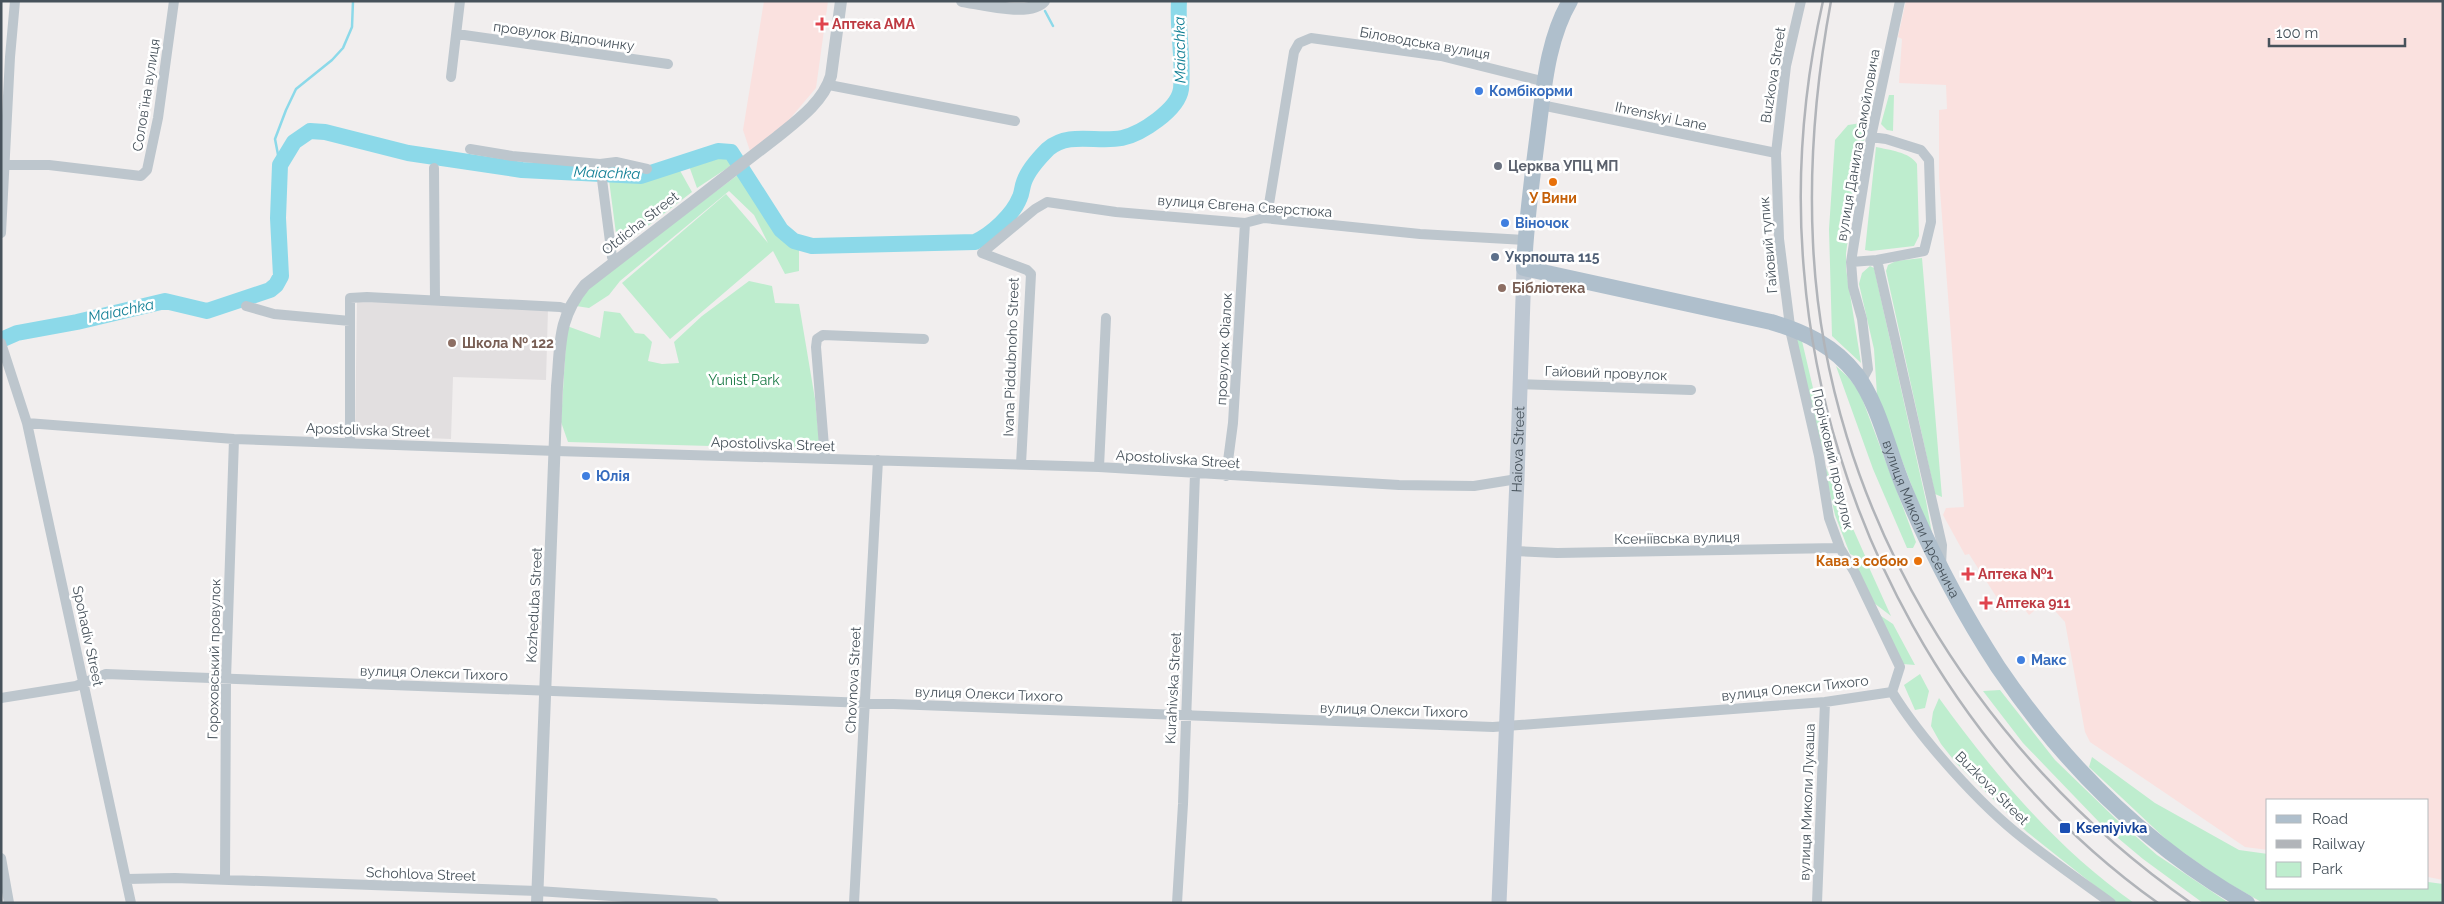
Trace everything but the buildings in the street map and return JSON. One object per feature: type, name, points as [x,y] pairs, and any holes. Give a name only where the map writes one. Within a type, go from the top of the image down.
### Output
[{"type":"main road","name":"Haiova Street","points":[[1499,903],[1525,240],[1541,105],[1557,31],[1570,1]]},
{"type":"main road","name":"вулиця Миколи Арсенича","points":[[1524,268],[1771,322],[1798,330],[1819,340],[1858,377],[1873,407],[1920,525],[1940,569],[1968,619],[2032,714],[2070,759],[2118,808],[2161,846],[2205,878],[2247,903]]},
{"type":"street","points":[[1,233],[6,165],[10,57],[15,1]]},
{"type":"street","name":"Соловʼїна вулиця","points":[[6,165],[49,166],[141,176],[147,170],[158,118],[174,1]]},
{"type":"street","points":[[451,77],[451,61],[457,34],[460,1]]},
{"type":"street","points":[[842,1],[829,85],[1015,121]]},
{"type":"street","points":[[962,1],[1024,10],[1042,4]]},
{"type":"street","name":"Buzkova Street","points":[[1776,153],[1786,66],[1801,1]]},
{"type":"street","name":"вулиця Данила Самойловича","points":[[1858,377],[1868,369],[1862,319],[1853,287],[1851,262],[1871,136],[1900,1]]},
{"type":"street","name":"провулок Відпочинку","points":[[457,34],[668,64]]},
{"type":"street","name":"Біловодська вулиця","points":[[1264,218],[1269,204],[1294,52],[1299,43],[1311,38],[1441,56],[1546,82]]},
{"type":"street","name":"Otdicha Street","points":[[567,309],[585,285],[802,117],[829,85]]},
{"type":"street","name":"Ihrenskyi Lane","points":[[1541,105],[1776,153]]},
{"type":"street","points":[[1851,262],[1877,260],[1924,251],[1931,222],[1930,160],[1921,150],[1871,136]]},
{"type":"street","points":[[470,149],[600,167],[616,162],[647,169]]},
{"type":"street","name":"Гайовий тупик","points":[[1776,153],[1779,239],[1791,334]]},
{"type":"street","points":[[600,167],[612,257],[616,261]]},
{"type":"street","points":[[434,168],[435,300]]},
{"type":"street","name":"вулиця Євгена Сверстюка","points":[[982,253],[1035,209],[1047,202],[1116,212],[1245,223],[1264,218],[1420,234],[1525,240]]},
{"type":"street","name":"провулок Фіалок","points":[[1226,476],[1233,423],[1245,223]]},
{"type":"street","name":"Ivana Piddubnoho Street","points":[[982,253],[1028,270],[1031,274],[1021,464]]},
{"type":"street","points":[[1877,260],[1942,545],[1940,569]]},
{"type":"street","points":[[350,443],[350,298],[435,300],[560,307],[567,309]]},
{"type":"street","points":[[246,306],[274,314],[350,321]]},
{"type":"street","name":"Kozheduba Street","points":[[538,897],[557,386],[562,326],[567,309]]},
{"type":"street","points":[[1099,467],[1106,318]]},
{"type":"street","name":"Порічковий провулок","points":[[1791,334],[1819,456],[1829,518],[1840,548],[1855,573],[1900,667],[1892,692]]},
{"type":"street","points":[[825,459],[816,347],[817,339],[823,336],[924,339]]},
{"type":"street","name":"Spohadiv Street","points":[[2,344],[27,423],[85,682],[131,903]]},
{"type":"street","name":"Гайовий провулок","points":[[1519,384],[1691,390]]},
{"type":"street","name":"Apostolivska Street","points":[[27,423],[234,439],[556,452],[1099,467],[1399,485],[1474,486],[1517,479]]},
{"type":"street","name":"Гороховський провулок","points":[[225,880],[226,679],[234,439]]},
{"type":"street","name":"Chovnova Street","points":[[854,903],[878,460]]},
{"type":"street","name":"Kurahivska Street","points":[[1177,903],[1194,474]]},
{"type":"street","name":"Ксеніївська вулиця","points":[[1514,551],[1557,553],[1840,548]]},
{"type":"street","name":"вулиця Олекси Тихого","points":[[1,698],[48,692],[106,674],[1507,727],[1825,702],[1892,692]]},
{"type":"street","name":"Buzkova Street","points":[[1892,692],[1910,720],[1969,787],[2002,820],[2023,839],[2111,903]]},
{"type":"street","name":"вулиця Миколи Лукаша","points":[[1817,903],[1825,702]]},
{"type":"street","points":[[1,858],[9,903]]},
{"type":"street","name":"Schohlova Street","points":[[127,879],[225,880],[538,897],[714,903]]},
{"type":"shaded area","points":[[764,1],[828,1],[816,88],[782,128],[750,151],[743,130]]},
{"type":"shaded area","points":[[1906,1],[2443,1],[2443,880],[2429,877],[2429,799],[2266,799],[2266,850],[2245,847],[2090,742],[2085,732],[2065,622],[2046,601],[2029,615],[2020,603],[2006,612],[1969,554],[1965,555],[1943,515],[1946,508],[1964,507],[1939,177],[1939,110],[1947,109],[1946,85],[1899,83],[1902,39],[1898,37]]},
{"type":"shaded area","name":"Школа № 122","points":[[357,301],[548,309],[546,380],[453,377],[451,439],[355,435]]},
{"type":"green space","points":[[1889,95],[1894,95],[1893,131],[1887,130],[1881,124]]},
{"type":"green space","points":[[1868,122],[1857,174],[1846,253],[1846,269],[1861,363],[1832,336],[1829,229],[1835,140],[1848,125]]},
{"type":"green space","points":[[1876,147],[1904,154],[1917,164],[1919,236],[1914,246],[1865,250]]},
{"type":"green space","points":[[727,157],[732,165],[697,188],[688,163]]},
{"type":"green space","points":[[678,167],[692,192],[618,249],[609,180],[639,181]]},
{"type":"green space","points":[[739,174],[790,244],[799,250],[799,271],[785,274],[773,251],[670,339],[622,283],[726,194],[768,243],[754,215],[729,191],[620,281],[609,295],[589,308],[576,306],[588,287]]},
{"type":"green space","points":[[1922,258],[1942,497],[1935,494],[1886,271],[1888,265],[1896,261]]},
{"type":"green space","points":[[1870,266],[1874,268],[1934,544],[1877,395],[1874,349],[1859,284],[1862,273]]},
{"type":"green space","name":"Yunist Park","points":[[749,281],[772,286],[775,303],[799,304],[815,399],[820,449],[568,442],[561,422],[567,326],[600,338],[604,311],[620,313],[635,333],[644,334],[652,342],[648,361],[662,364],[679,363],[674,342],[702,316]]},
{"type":"green space","points":[[1794,337],[1802,341],[1834,478],[1818,436]]},
{"type":"green space","points":[[1836,366],[1849,378],[1860,393],[1916,542],[1913,548],[1907,548],[1873,469]]},
{"type":"green space","points":[[1822,459],[1866,558],[1861,559],[1850,554],[1835,515]]},
{"type":"green space","points":[[1851,560],[1860,564],[1867,563],[1891,616],[1874,603]]},
{"type":"green space","points":[[1875,612],[1893,624],[1915,665],[1903,664]]},
{"type":"green space","points":[[1920,674],[1929,691],[1925,708],[1915,710],[1904,685]]},
{"type":"green space","points":[[2000,690],[2055,760],[2116,819],[2157,855],[2229,903],[2203,903],[2143,859],[2100,823],[2023,743],[1983,691]]},
{"type":"green space","points":[[1939,698],[2028,809],[2079,859],[2134,903],[2118,903],[2114,901],[2027,832],[1956,763],[1941,744],[1931,726],[1933,712]]},
{"type":"green space","points":[[2092,757],[2155,803],[2239,850],[2266,854],[2266,889],[2429,889],[2429,882],[2443,884],[2443,903],[2263,903],[2221,879],[2170,843],[2089,767]]},
{"type":"waterway","points":[[280,165],[275,139],[286,110],[296,89],[332,60],[343,48],[352,27],[353,1]]},
{"type":"waterway","name":"Maiachka","points":[[1,340],[17,333],[77,322],[165,301],[207,311],[270,290],[276,285],[281,276],[278,218],[280,165],[294,142],[310,131],[325,132],[408,153],[522,170],[641,176],[718,151],[731,152],[781,230],[794,241],[812,246],[975,242],[995,229],[1007,217],[1017,204],[1028,173],[1048,149],[1065,140],[1113,139],[1130,136],[1157,120],[1173,105],[1181,89],[1182,78],[1179,1]]},
{"type":"waterway","points":[[1045,11],[1053,26]]},
{"type":"railway","points":[[1823,1],[1810,68],[1806,102],[1801,169],[1802,237],[1804,271],[1817,363],[1839,454],[1872,542],[1913,626],[1962,705],[2020,778],[2086,845],[2158,903]]},
{"type":"railway","points":[[1831,1],[1821,62],[1815,122],[1812,182],[1813,243],[1824,341],[1847,437],[1881,529],[1926,616],[1980,698],[2043,774],[2114,842],[2191,903]]},
{"type":"place","name":"Аптека АМА","points":[[822,24]]},
{"type":"place","name":"Комбікорми","points":[[1479,91]]},
{"type":"place","name":"Церква УПЦ МП","points":[[1498,166]]},
{"type":"place","name":"У Вини","points":[[1553,182]]},
{"type":"place","name":"Віночок","points":[[1505,223]]},
{"type":"place","name":"Укрпошта 115","points":[[1495,257]]},
{"type":"place","name":"Бібліотека","points":[[1502,288]]},
{"type":"place","name":"Школа № 122","points":[[452,343]]},
{"type":"place","name":"Юлія","points":[[586,476]]},
{"type":"place","name":"Кава з собою","points":[[1918,561]]},
{"type":"place","name":"Аптека №1","points":[[1968,574]]},
{"type":"place","name":"Аптека 911","points":[[1986,603]]},
{"type":"place","name":"Макс","points":[[2021,660]]},
{"type":"place","name":"Kseniyivka","points":[[2065,828]]}]
